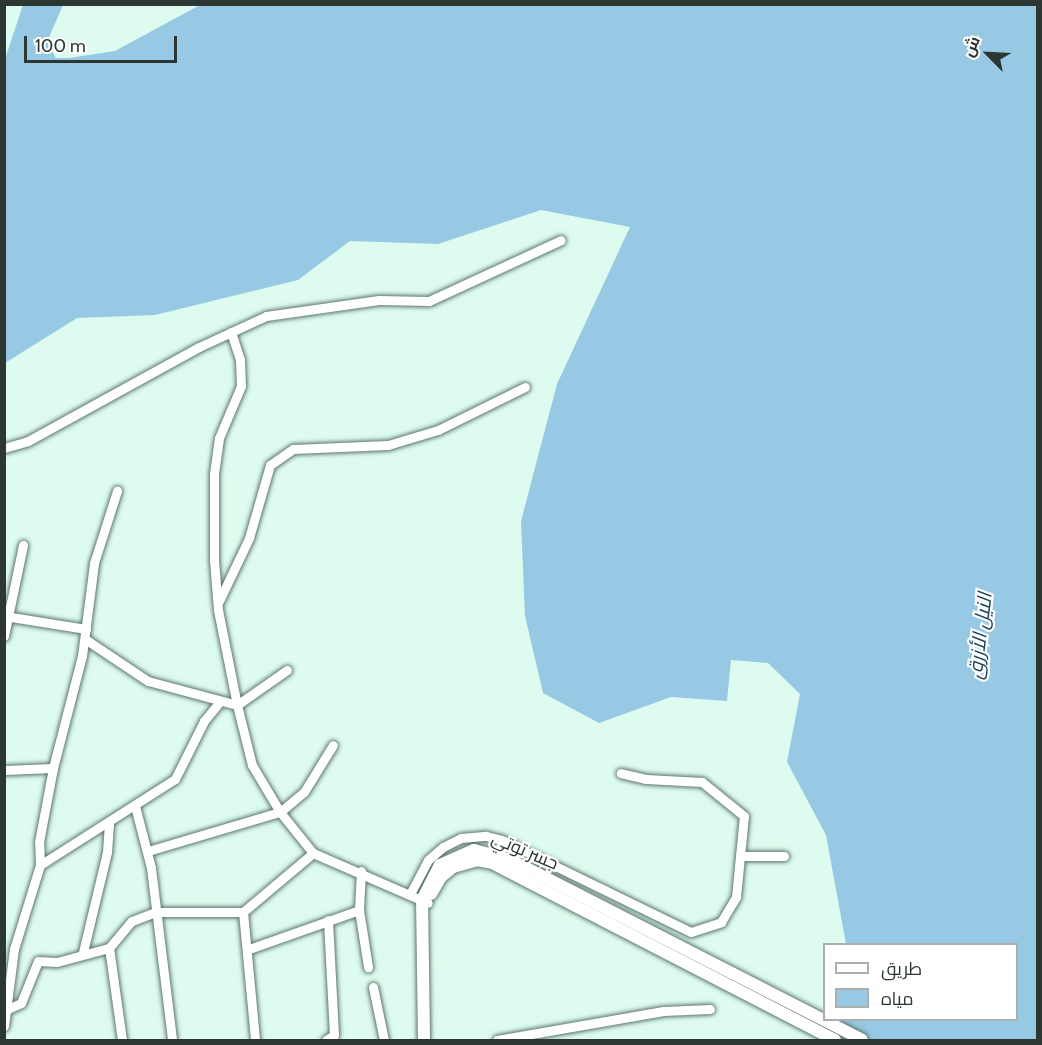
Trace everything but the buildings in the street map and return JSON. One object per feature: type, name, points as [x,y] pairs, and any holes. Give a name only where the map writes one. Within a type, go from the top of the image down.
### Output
[{"type":"street","points":[[4,448],[28,441],[231,332],[266,316],[380,300],[429,302],[561,240]]},
{"type":"street","points":[[231,332],[240,358],[242,386],[219,438],[214,475],[218,603],[237,705],[252,765],[280,812],[313,854],[361,871],[425,901]]},
{"type":"street","points":[[218,603],[249,538],[270,465],[293,449],[388,445],[438,430],[525,387]]},
{"type":"street","points":[[4,1026],[14,949],[40,865],[39,842],[53,768],[85,639],[94,563],[117,491]]},
{"type":"street","points":[[4,636],[11,618],[22,546]]},
{"type":"street","points":[[11,618],[86,629]]},
{"type":"street","points":[[85,639],[148,681],[237,705],[287,670]]},
{"type":"street","points":[[40,865],[175,779],[204,721],[220,701]]},
{"type":"street","points":[[148,851],[280,812],[304,792],[333,745]]},
{"type":"street","points":[[4,770],[53,768]]},
{"type":"street","points":[[410,894],[428,860],[443,847],[461,838],[486,836],[502,840],[691,932],[721,922],[736,897],[744,816],[702,782],[646,779],[621,773]]},
{"type":"street","points":[[135,806],[148,851],[172,1041]]},
{"type":"street","points":[[83,952],[108,852],[109,823]]},
{"type":"street","name":"جسر توتي","points":[[424,1041],[421,921],[431,877],[453,856],[482,850],[835,1041]]},
{"type":"street","points":[[8,1009],[21,1003],[38,961],[57,962],[83,952],[109,948],[132,921],[155,912],[243,912],[313,854]]},
{"type":"street","points":[[740,856],[784,856]]},
{"type":"street","name":"جسر توتي","points":[[509,865],[862,1041]]},
{"type":"street","points":[[361,871],[359,910],[368,967]]},
{"type":"street","points":[[249,949],[359,910]]},
{"type":"street","points":[[243,912],[249,949],[255,1041]]},
{"type":"street","points":[[327,1041],[334,1035],[328,920]]},
{"type":"street","points":[[109,948],[122,1041]]},
{"type":"street","points":[[373,987],[384,1041]]},
{"type":"street","points":[[496,1041],[663,1011],[710,1009]]},
{"type":"water","name":"النيل الأزرق","points":[[23,5],[63,5],[47,42],[56,58],[69,58],[115,51],[200,5],[1037,5],[1037,1040],[826,1040],[832,1021],[1018,1021],[1018,943],[846,943],[826,835],[787,762],[800,694],[768,663],[731,660],[727,701],[671,697],[599,723],[543,693],[525,616],[521,521],[557,384],[630,227],[541,210],[438,244],[350,241],[298,280],[155,315],[77,318],[5,363],[4,62]]}]
